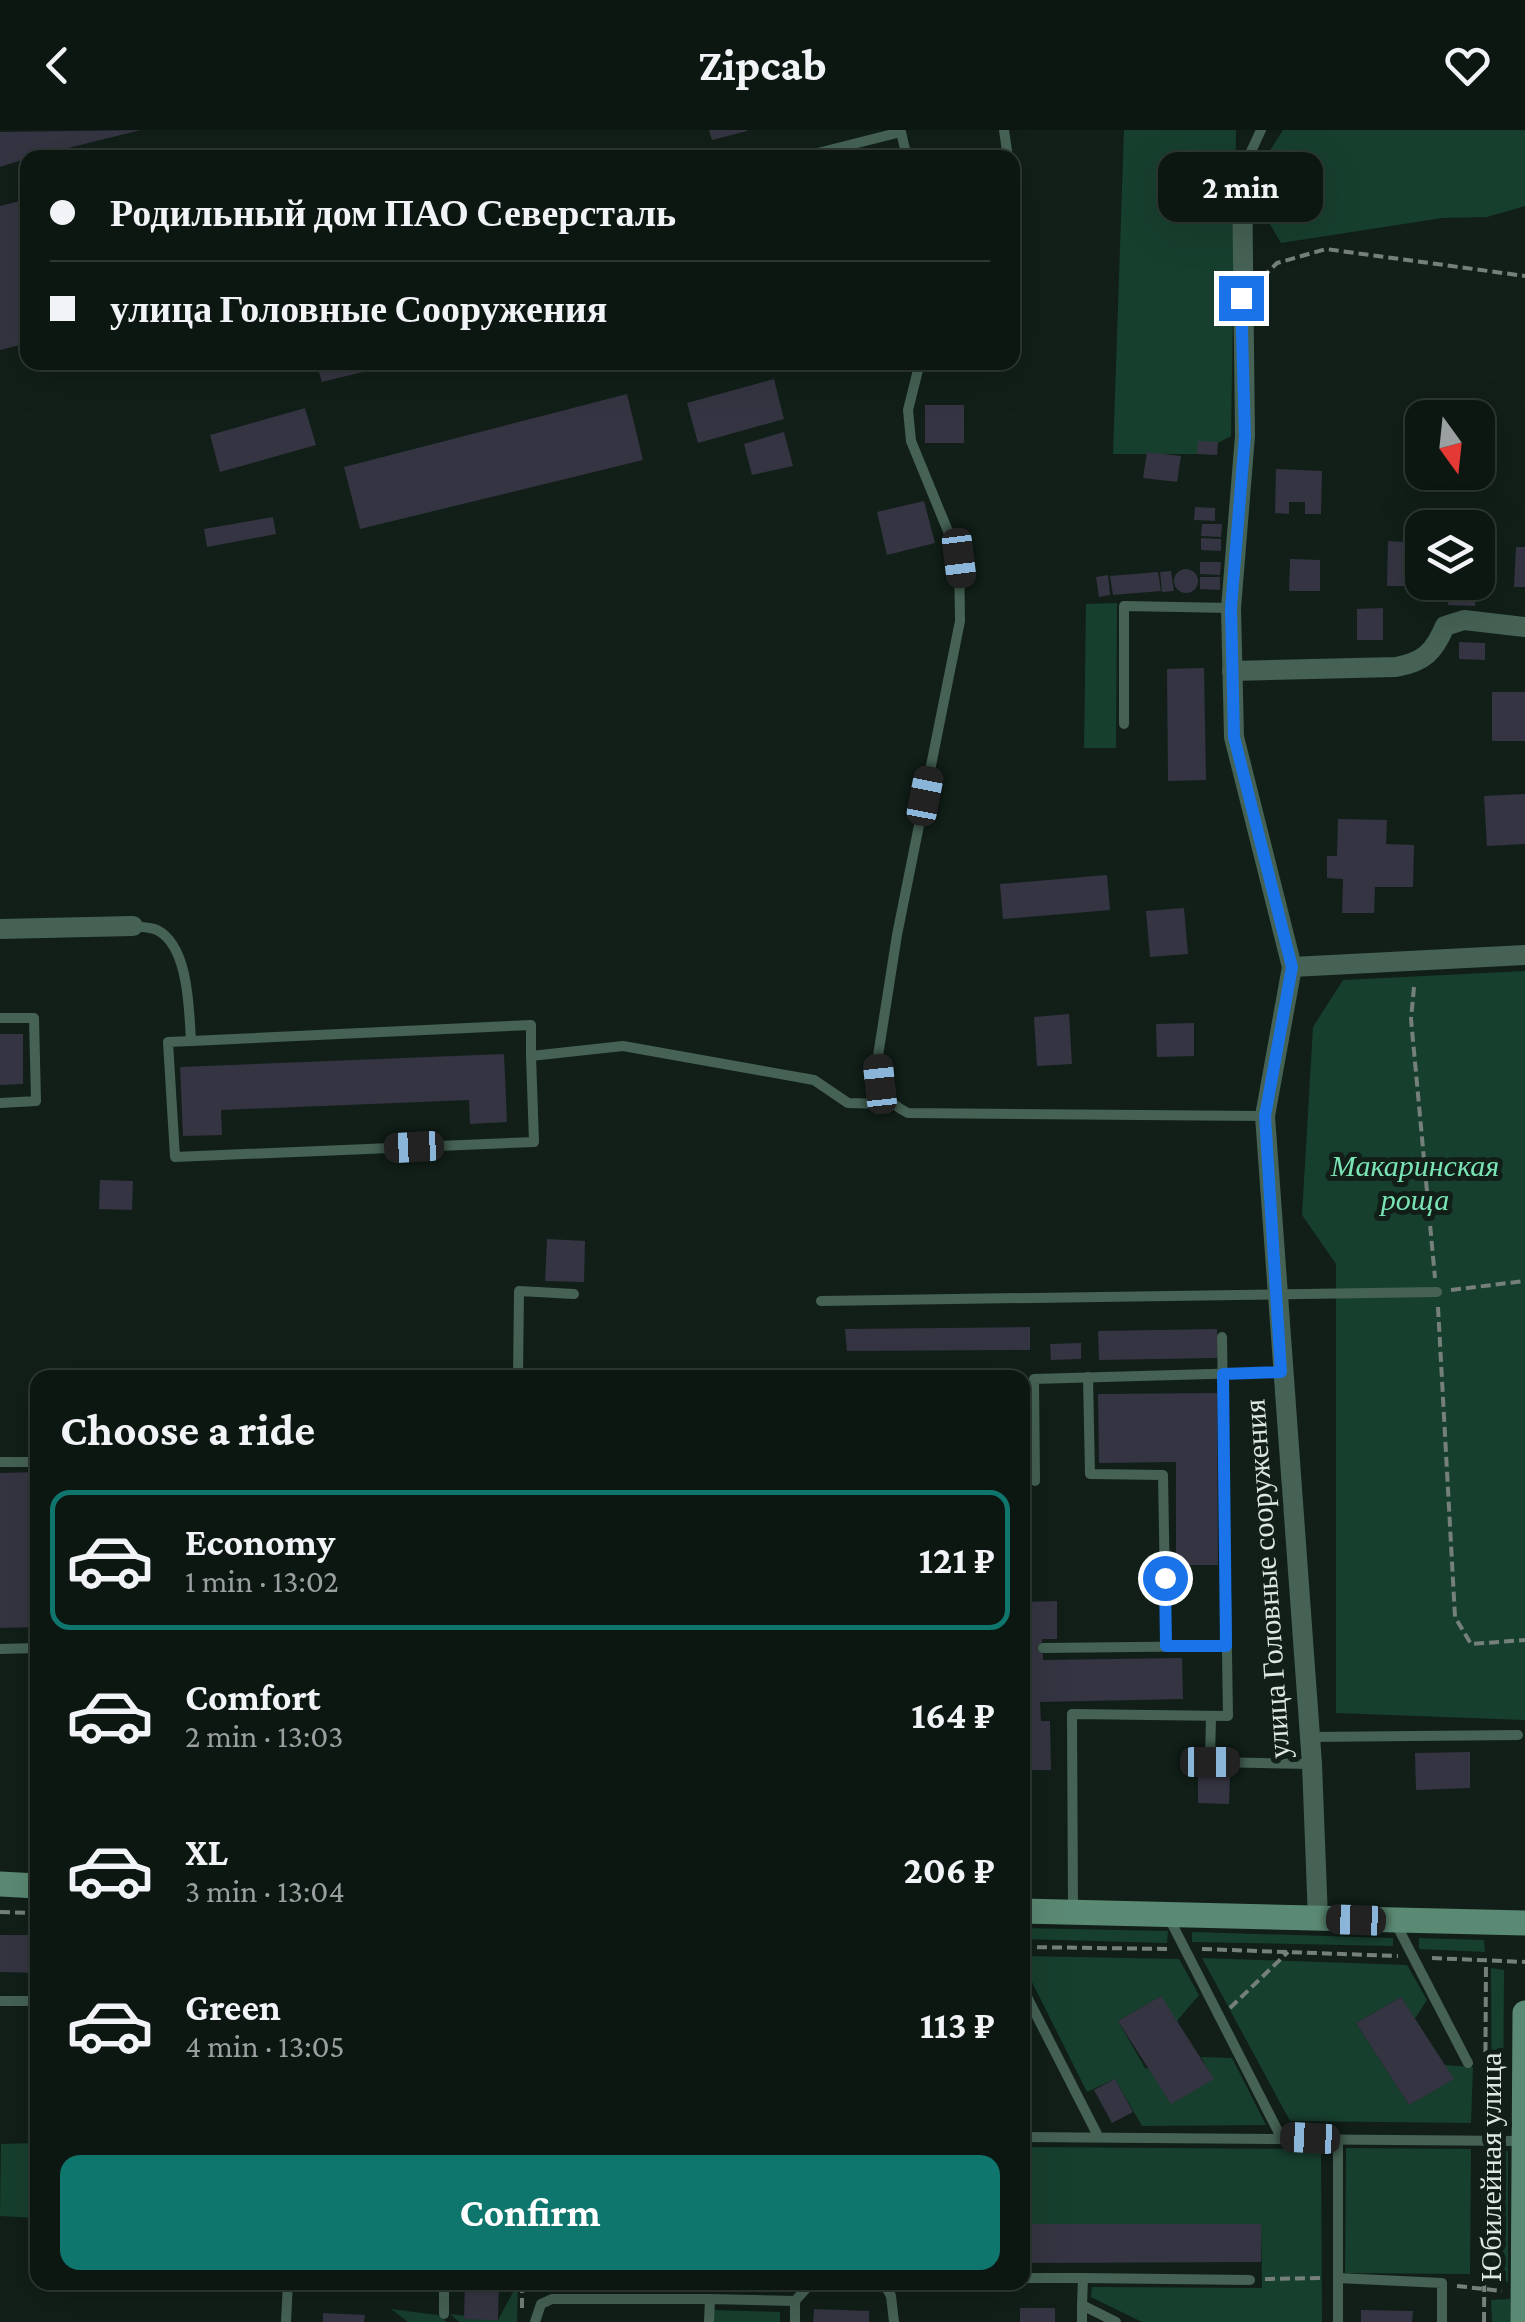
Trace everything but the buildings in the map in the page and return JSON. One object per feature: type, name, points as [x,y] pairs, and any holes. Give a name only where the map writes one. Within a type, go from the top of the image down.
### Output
[{"type":"main road","points":[[0,1884],[30,1886]]},
{"type":"main road","points":[[1030,1911],[1525,1923]]},
{"type":"main road","name":"Юбилейная улица","points":[[1523,2322],[1525,2013]]},
{"type":"street","points":[[1242,171],[1245,436],[1231,608],[1234,737],[1292,967],[1265,1116]]},
{"type":"street","points":[[1232,671],[1396,667],[1418,663],[1436,649],[1445,626],[1454,623],[1525,628]]},
{"type":"street","points":[[0,929],[134,926]]},
{"type":"street","points":[[1292,967],[1525,955]]},
{"type":"street","name":"улица Головные сооружения","points":[[1265,1116],[1312,1764],[1318,1919]]},
{"type":"lane","points":[[1242,171],[1261,130]]},
{"type":"lane","points":[[830,150],[901,132],[905,150]]},
{"type":"lane","points":[[889,1104],[880,1084],[878,1062],[897,935],[960,621],[962,586],[959,558],[911,440],[908,410],[920,370]]},
{"type":"lane","points":[[1124,724],[1124,606],[1231,608]]},
{"type":"lane","points":[[134,926],[157,930],[175,946],[188,1004],[191,1041]]},
{"type":"lane","points":[[0,1018],[34,1018],[36,1102],[0,1103]]},
{"type":"lane","points":[[531,1025],[531,1056],[534,1142],[175,1157],[168,1042],[531,1025]]},
{"type":"lane","points":[[531,1056],[623,1046],[814,1080],[848,1103],[889,1104],[908,1114],[1265,1116]]},
{"type":"lane","points":[[518,1370],[519,1291],[574,1294]]},
{"type":"lane","points":[[822,1301],[1437,1292]]},
{"type":"lane","points":[[1073,1912],[1072,1714],[1228,1716],[1222,1337]]},
{"type":"lane","points":[[1035,1481],[1034,1378],[1281,1372]]},
{"type":"lane","points":[[1088,1378],[1090,1474],[1163,1475],[1166,1646]]},
{"type":"lane","points":[[0,1462],[30,1462]]},
{"type":"lane","points":[[1042,1648],[1226,1646]]},
{"type":"lane","points":[[0,1649],[30,1648]]},
{"type":"lane","points":[[1211,1716],[1210,1762],[1312,1764]]},
{"type":"lane","points":[[1310,1737],[1518,1735]]},
{"type":"lane","points":[[1167,1914],[1281,2137]]},
{"type":"lane","points":[[1394,1920],[1468,2063]]},
{"type":"lane","points":[[0,2001],[30,2001]]},
{"type":"lane","points":[[1030,2003],[1098,2136]]},
{"type":"lane","points":[[1030,2137],[1522,2142]]},
{"type":"lane","points":[[1338,2140],[1338,2322]]},
{"type":"lane","points":[[1030,2278],[1250,2280]]},
{"type":"lane","points":[[1082,2322],[1083,2278]]},
{"type":"lane","points":[[1338,2278],[1442,2283],[1442,2322]]},
{"type":"lane","points":[[286,2322],[288,2290]]},
{"type":"lane","points":[[444,2290],[444,2314]]},
{"type":"lane","points":[[794,2322],[795,2301],[805,2290]]},
{"type":"lane","points":[[888,2290],[894,2322]]},
{"type":"lane","points":[[709,2322],[710,2299]]},
{"type":"lane","points":[[535,2322],[541,2304],[552,2300],[795,2301]]},
{"type":"lane","points":[[1082,2305],[1116,2322]]},
{"type":"path","points":[[1241,298],[1277,263],[1326,249],[1525,276]]},
{"type":"path","points":[[1414,986],[1411,1018],[1437,1292],[1456,1617],[1470,1644],[1525,1640]]},
{"type":"path","points":[[1437,1292],[1525,1281]]},
{"type":"path","points":[[0,1912],[30,1912]]},
{"type":"path","points":[[1030,1947],[1525,1962]]},
{"type":"path","points":[[1220,2017],[1288,1952]]},
{"type":"path","points":[[1267,2279],[1338,2278]]},
{"type":"path","points":[[1442,2283],[1523,2292]]},
{"type":"path","points":[[521,2322],[522,2290]]},
{"type":"green space","points":[[1124,130],[1236,130],[1231,436],[1197,454],[1113,454]]},
{"type":"green space","points":[[1283,130],[1525,130],[1525,206],[1487,217],[1442,218],[1281,243],[1257,202],[1267,155]]},
{"type":"green space","points":[[1117,603],[1116,748],[1084,748],[1086,604]]},
{"type":"green space","name":"Макаринская роща","points":[[1525,971],[1525,1720],[1336,1713],[1336,1264],[1302,1215],[1313,1027],[1343,980]]},
{"type":"green space","points":[[1030,1928],[1168,1931],[1167,1943],[1030,1939]]},
{"type":"green space","points":[[1192,1932],[1393,1938],[1393,1946],[1192,1942]]},
{"type":"green space","points":[[1419,1938],[1484,1940],[1485,1952],[1419,1949]]},
{"type":"green space","points":[[1030,1956],[1179,1959],[1199,1995],[1176,2022],[1161,1996],[1118,2021],[1145,2068],[1213,2079],[1201,2057],[1232,2058],[1266,2125],[1142,2126],[1115,2079],[1087,2092],[1030,1978]]},
{"type":"green space","points":[[1202,1958],[1407,1965],[1427,2000],[1414,2020],[1401,1997],[1356,2023],[1409,2105],[1453,2079],[1445,2065],[1473,2067],[1471,2123],[1290,2121]]},
{"type":"green space","points":[[1491,1968],[1504,1970],[1503,2121],[1492,2122]]},
{"type":"green space","points":[[30,2143],[30,2218],[0,2216],[1,2144]]},
{"type":"green space","points":[[1030,2147],[1321,2149],[1322,2322],[1142,2322],[1091,2297],[1092,2287],[1262,2288],[1261,2225],[1030,2224]]},
{"type":"green space","points":[[1346,2148],[1471,2149],[1470,2274],[1345,2273]]},
{"type":"green space","points":[[1492,2151],[1508,2151],[1508,2282],[1493,2281]]},
{"type":"green space","points":[[514,2290],[518,2290],[517,2322],[459,2322],[450,2314],[498,2320]]},
{"type":"green space","points":[[1510,2299],[1511,2322],[1492,2322],[1491,2300]]},
{"type":"green space","points":[[391,2309],[438,2315],[447,2322],[408,2322]]},
{"type":"green space","points":[[713,2310],[780,2312],[780,2322],[713,2322]]},
{"type":"route","points":[[1165,1578],[1166,1646],[1226,1646],[1223,1374],[1281,1372],[1265,1116],[1292,967],[1234,737],[1231,608],[1245,436],[1241,298]]}]
